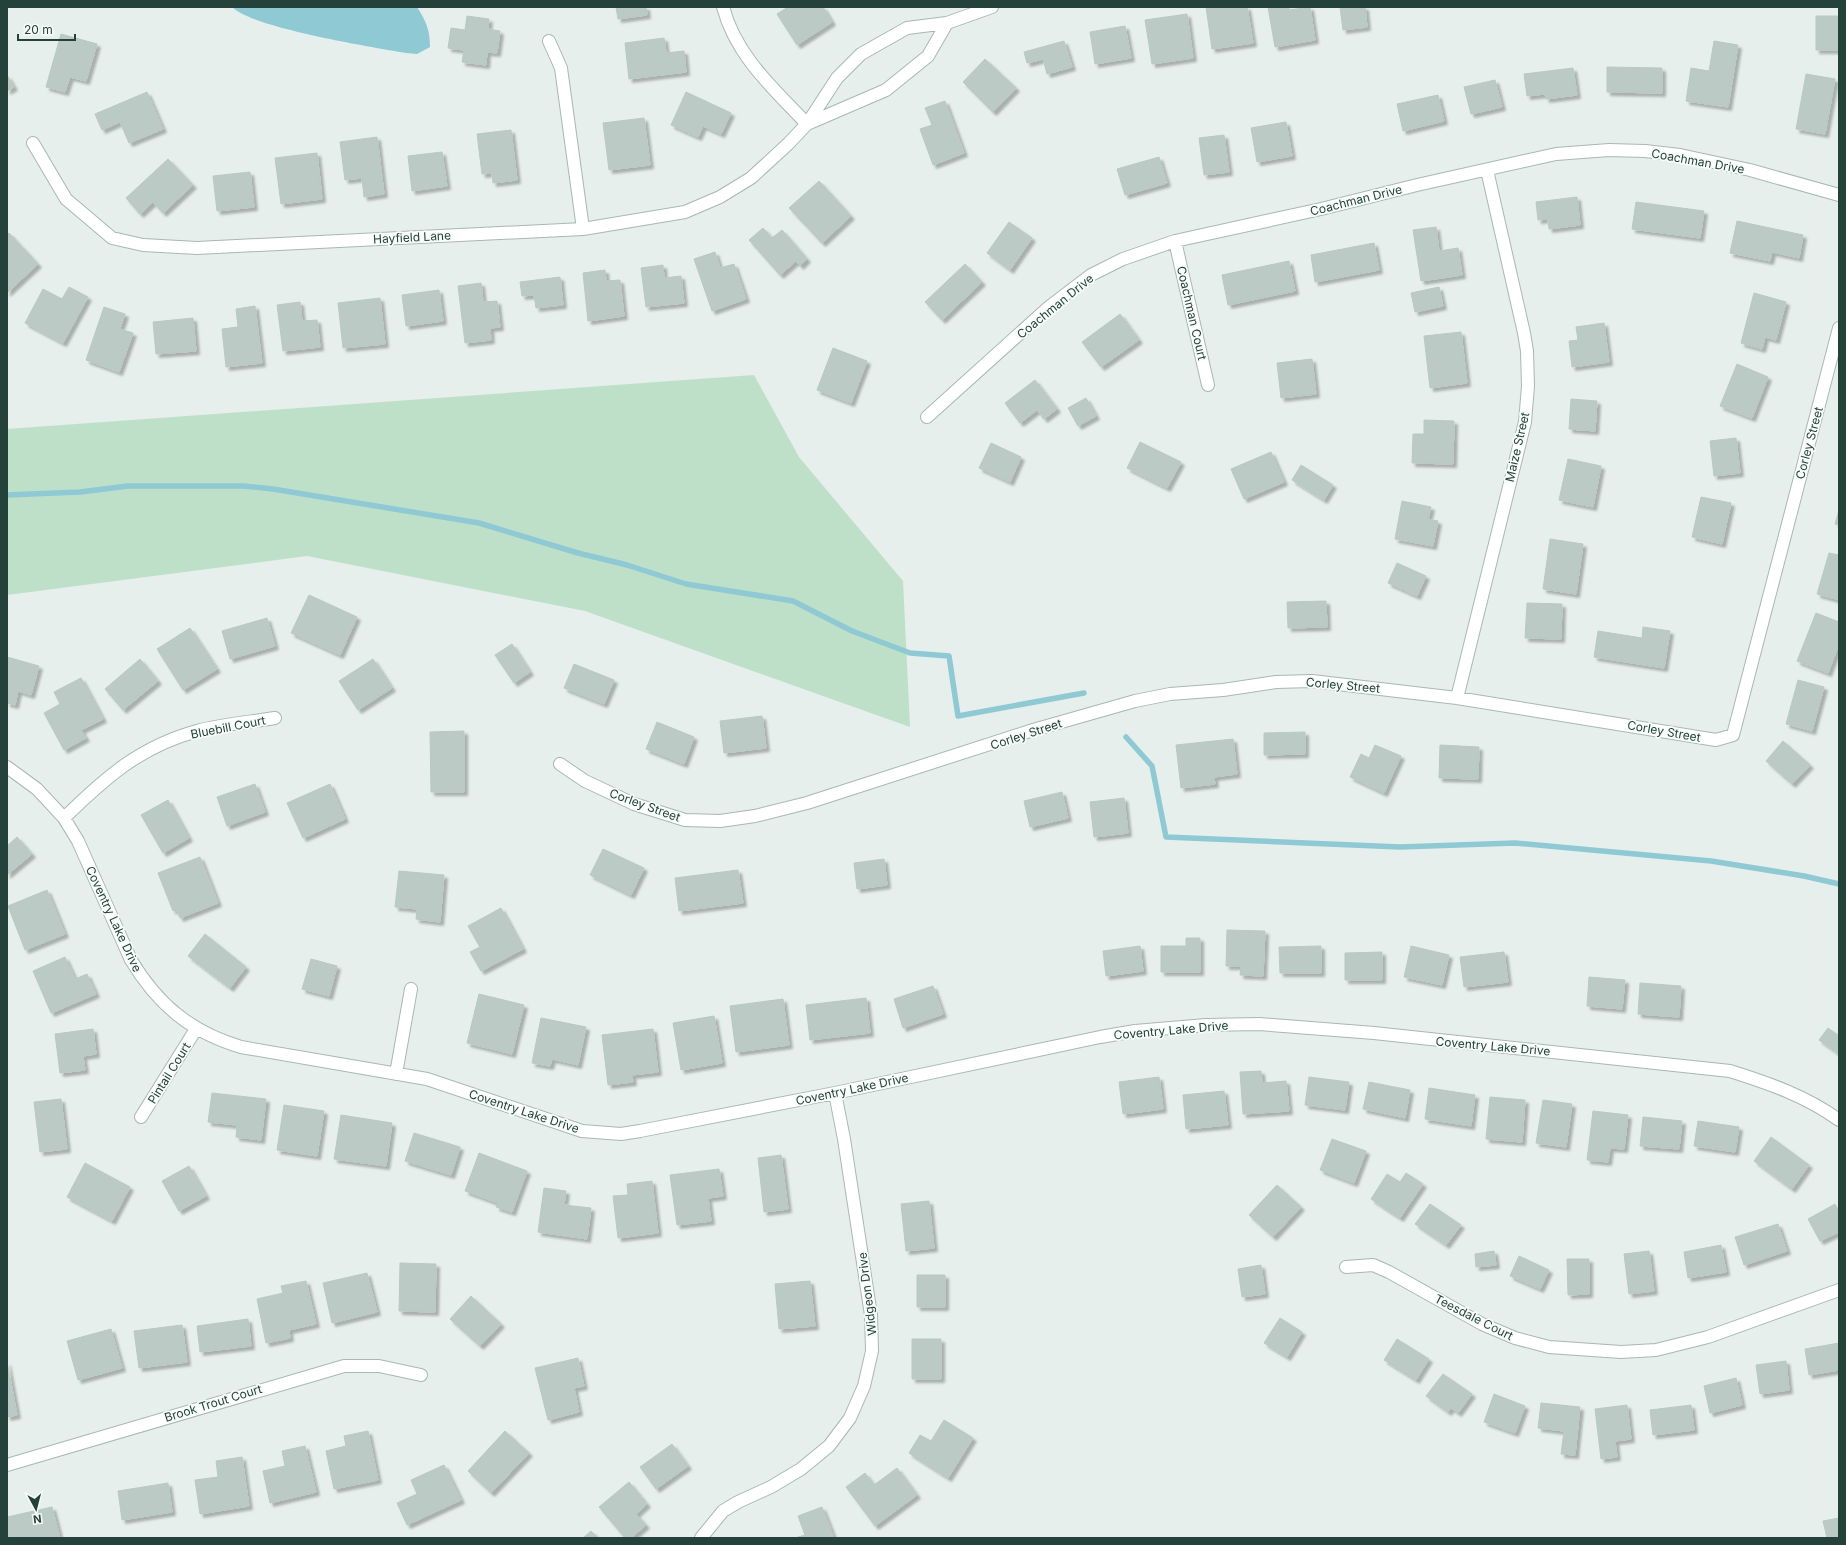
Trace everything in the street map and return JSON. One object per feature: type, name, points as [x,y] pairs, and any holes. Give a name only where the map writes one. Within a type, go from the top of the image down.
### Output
[{"type":"street","points":[[722,7],[728,27],[751,64],[807,124]]},
{"type":"street","name":"Hayfield Lane","points":[[33,144],[66,199],[112,238],[143,246],[197,248],[583,229],[685,212],[720,197],[751,178],[788,144],[807,124],[837,78],[861,54],[907,28],[948,23],[992,7]]},
{"type":"street","name":"Hayfield Lane","points":[[807,124],[886,90],[928,56],[948,23]]},
{"type":"street","points":[[549,41],[560,68],[583,229]]},
{"type":"street","name":"Coachman Drive","points":[[927,417],[1048,308],[1091,275],[1122,259],[1175,241],[1321,209],[1417,185],[1556,154],[1609,150],[1645,151],[1680,155],[1750,170],[1839,195]]},
{"type":"street","name":"Maize Street","points":[[1457,698],[1496,546],[1507,490],[1522,439],[1528,386],[1527,351],[1524,333],[1487,170]]},
{"type":"street","name":"Coachman Court","points":[[1175,241],[1208,385]]},
{"type":"street","name":"Corley Street","points":[[560,764],[585,781],[634,804],[685,820],[720,821],[755,816],[807,803],[1033,730],[1136,701],[1170,694],[1224,690],[1276,682],[1312,681],[1457,698],[1613,722],[1716,740],[1733,735],[1839,328]]},
{"type":"street","name":"Bluebill Court","points":[[64,818],[111,774],[126,763],[161,744],[198,731],[275,718]]},
{"type":"street","name":"Coventry Lake Drive","points":[[7,767],[37,789],[64,818],[78,841],[131,960],[141,977],[166,1007],[196,1029],[223,1042],[241,1047],[427,1079],[582,1131],[601,1134],[640,1131],[836,1093],[1135,1031],[1206,1025],[1259,1024],[1374,1034],[1730,1071],[1764,1082],[1812,1103],[1839,1120]]},
{"type":"street","points":[[396,1074],[411,989]]},
{"type":"street","name":"Pintail Court","points":[[141,1117],[196,1029]]},
{"type":"street","name":"Widgeon Drive","points":[[700,1538],[723,1511],[783,1480],[801,1469],[825,1450],[841,1433],[850,1418],[864,1386],[872,1351],[871,1315],[836,1093]]},
{"type":"street","name":"Teesdale Court","points":[[1346,1267],[1373,1265],[1482,1324],[1515,1338],[1549,1347],[1592,1351],[1620,1352],[1656,1350],[1673,1346],[1708,1337],[1839,1290]]},
{"type":"street","name":"Brook Trout Court","points":[[7,1465],[344,1366],[379,1366],[421,1375]]},
{"type":"green space","points":[[754,375],[799,457],[903,581],[910,727],[585,611],[307,556],[7,595],[7,429]]},
{"type":"water","points":[[232,7],[417,7],[427,26],[430,47],[417,54],[406,53],[314,36],[263,22],[244,15]]},
{"type":"building","points":[[616,7],[646,7],[647,15],[618,19]]},
{"type":"building","points":[[788,7],[823,7],[832,22],[797,45],[777,14]]},
{"type":"building","points":[[1206,7],[1247,7],[1253,43],[1212,49]]},
{"type":"building","points":[[1268,7],[1289,7],[1289,10],[1310,7],[1315,40],[1275,47]]},
{"type":"building","points":[[1340,7],[1365,7],[1367,27],[1343,30]]},
{"type":"building","points":[[1187,14],[1193,58],[1152,64],[1145,20]]},
{"type":"building","points":[[467,16],[489,19],[488,29],[500,31],[497,53],[487,52],[486,65],[462,62],[464,50],[448,48],[451,28],[465,30]]},
{"type":"building","points":[[1816,16],[1839,16],[1839,50],[1816,50]]},
{"type":"building","points":[[1125,26],[1131,58],[1095,64],[1090,32]]},
{"type":"building","points":[[61,34],[97,44],[86,81],[70,77],[65,92],[46,87]]},
{"type":"building","points":[[664,38],[666,53],[684,51],[686,72],[629,79],[625,43]]},
{"type":"building","points":[[1064,41],[1072,67],[1047,74],[1043,59],[1027,63],[1024,52]]},
{"type":"building","points":[[1714,41],[1738,45],[1728,107],[1686,101],[1691,68],[1709,71]]},
{"type":"building","points":[[985,59],[1016,88],[993,112],[963,82]]},
{"type":"building","points":[[1607,67],[1662,68],[1662,93],[1607,92]]},
{"type":"building","points":[[1573,68],[1577,95],[1546,99],[1545,94],[1527,96],[1524,74]]},
{"type":"building","points":[[1806,74],[1835,79],[1825,134],[1796,129]]},
{"type":"building","points":[[7,75],[14,87],[7,91]]},
{"type":"building","points":[[1495,80],[1502,107],[1471,114],[1464,87]]},
{"type":"building","points":[[147,92],[163,129],[129,143],[120,122],[102,130],[95,114]]},
{"type":"building","points":[[686,92],[731,113],[721,134],[703,126],[698,137],[671,125]]},
{"type":"building","points":[[1438,95],[1444,121],[1403,131],[1397,104]]},
{"type":"building","points":[[945,101],[964,153],[933,165],[920,129],[932,125],[925,108]]},
{"type":"building","points":[[644,118],[650,165],[609,170],[603,123]]},
{"type":"building","points":[[1286,122],[1292,156],[1257,162],[1251,128]]},
{"type":"building","points":[[511,130],[517,180],[493,183],[492,173],[482,174],[477,134]]},
{"type":"building","points":[[1224,135],[1229,172],[1204,175],[1199,138]]},
{"type":"building","points":[[377,137],[384,194],[364,197],[362,178],[345,180],[340,142]]},
{"type":"building","points":[[442,152],[447,186],[412,191],[408,156]]},
{"type":"building","points":[[317,153],[322,199],[281,204],[275,158]]},
{"type":"building","points":[[1159,157],[1167,183],[1125,195],[1117,169]]},
{"type":"building","points":[[168,159],[193,185],[163,213],[153,202],[140,214],[126,198]]},
{"type":"building","points":[[250,172],[254,207],[217,211],[213,176]]},
{"type":"building","points":[[819,181],[851,216],[822,243],[789,208]]},
{"type":"building","points":[[1577,197],[1580,225],[1549,229],[1548,219],[1538,220],[1536,202]]},
{"type":"building","points":[[1636,202],[1704,211],[1700,238],[1632,229]]},
{"type":"building","points":[[1737,221],[1803,235],[1799,258],[1772,252],[1770,261],[1730,253]]},
{"type":"building","points":[[1009,222],[1032,238],[1010,270],[987,253]]},
{"type":"building","points":[[1436,227],[1439,251],[1458,248],[1462,275],[1421,281],[1413,230]]},
{"type":"building","points":[[763,228],[772,238],[782,230],[807,259],[800,266],[796,261],[780,275],[749,240]]},
{"type":"building","points":[[9,233],[38,264],[7,293],[7,235]]},
{"type":"building","points":[[1374,243],[1379,270],[1315,282],[1311,255]]},
{"type":"building","points":[[715,252],[720,268],[734,264],[746,299],[712,311],[694,259]]},
{"type":"building","points":[[1289,261],[1295,291],[1228,305],[1222,275]]},
{"type":"building","points":[[965,264],[982,282],[942,320],[925,302]]},
{"type":"building","points":[[663,265],[664,278],[681,276],[684,303],[646,307],[641,268]]},
{"type":"building","points":[[605,270],[606,281],[620,280],[624,316],[588,321],[583,273]]},
{"type":"building","points":[[560,277],[563,305],[536,308],[534,295],[522,296],[520,282]]},
{"type":"building","points":[[481,283],[483,302],[497,301],[500,327],[490,328],[491,340],[465,343],[458,286]]},
{"type":"building","points":[[69,287],[88,297],[63,343],[25,323],[43,289],[62,299]]},
{"type":"building","points":[[1439,287],[1443,306],[1415,312],[1411,293]]},
{"type":"building","points":[[439,290],[443,321],[406,326],[402,295]]},
{"type":"building","points":[[1754,293],[1786,302],[1776,340],[1765,337],[1762,349],[1741,343]]},
{"type":"building","points":[[380,298],[385,344],[343,348],[338,303]]},
{"type":"building","points":[[300,302],[302,321],[317,320],[320,347],[283,351],[277,305]]},
{"type":"building","points":[[255,306],[262,363],[226,367],[222,329],[238,327],[236,309]]},
{"type":"building","points":[[104,307],[125,314],[120,329],[133,333],[119,372],[86,360]]},
{"type":"building","points":[[1120,314],[1139,340],[1101,367],[1082,342]]},
{"type":"building","points":[[193,318],[196,351],[156,354],[153,322]]},
{"type":"building","points":[[1604,323],[1609,362],[1572,367],[1569,341],[1578,340],[1576,327]]},
{"type":"building","points":[[1461,332],[1467,383],[1430,388],[1424,336]]},
{"type":"building","points":[[833,348],[867,361],[851,403],[817,390]]},
{"type":"building","points":[[1312,359],[1316,394],[1281,398],[1277,363]]},
{"type":"building","points":[[1737,364],[1768,377],[1752,418],[1720,406]]},
{"type":"building","points":[[1035,380],[1057,409],[1044,419],[1037,410],[1020,423],[1005,403]]},
{"type":"building","points":[[1086,398],[1096,416],[1078,426],[1068,408]]},
{"type":"building","points":[[1571,399],[1597,401],[1595,431],[1569,429]]},
{"type":"building","points":[[1424,420],[1454,421],[1453,464],[1412,463],[1413,434],[1424,434]]},
{"type":"building","points":[[1736,438],[1740,473],[1714,476],[1710,441]]},
{"type":"building","points":[[1140,442],[1181,462],[1167,488],[1127,468]]},
{"type":"building","points":[[991,443],[1021,457],[1010,482],[979,468]]},
{"type":"building","points":[[1271,452],[1284,482],[1244,499],[1231,469]]},
{"type":"building","points":[[1568,459],[1601,466],[1593,507],[1559,500]]},
{"type":"building","points":[[1301,465],[1333,485],[1324,500],[1292,480]]},
{"type":"building","points":[[1701,497],[1731,503],[1722,544],[1692,537]]},
{"type":"building","points":[[1402,501],[1431,507],[1428,519],[1438,521],[1433,546],[1395,539]]},
{"type":"building","points":[[1839,510],[1839,525],[1835,524]]},
{"type":"building","points":[[1550,539],[1583,544],[1576,594],[1543,589]]},
{"type":"building","points":[[1829,553],[1839,555],[1839,600],[1817,594]]},
{"type":"building","points":[[1397,563],[1426,576],[1417,596],[1388,583]]},
{"type":"building","points":[[309,595],[357,617],[340,655],[291,633]]},
{"type":"building","points":[[1326,601],[1327,627],[1288,628],[1287,602]]},
{"type":"building","points":[[1527,603],[1562,604],[1561,639],[1525,638]]},
{"type":"building","points":[[1816,613],[1839,622],[1839,644],[1828,673],[1797,661]]},
{"type":"building","points":[[267,618],[275,646],[230,659],[222,631]]},
{"type":"building","points":[[1643,627],[1670,631],[1664,668],[1594,657],[1598,631],[1642,638]]},
{"type":"building","points":[[190,628],[217,669],[183,690],[157,649]]},
{"type":"building","points":[[512,644],[530,672],[514,683],[495,655]]},
{"type":"building","points":[[7,657],[39,666],[31,695],[18,691],[15,705],[7,703]]},
{"type":"building","points":[[140,659],[158,681],[123,710],[105,689]]},
{"type":"building","points":[[373,659],[392,688],[358,710],[339,681]]},
{"type":"building","points":[[574,664],[614,680],[604,704],[564,688]]},
{"type":"building","points":[[81,678],[103,719],[81,730],[86,738],[64,750],[44,713],[60,704],[54,692]]},
{"type":"building","points":[[1798,680],[1824,687],[1812,731],[1786,724]]},
{"type":"building","points":[[762,716],[766,748],[724,753],[720,721]]},
{"type":"building","points":[[657,722],[694,737],[684,764],[646,749]]},
{"type":"building","points":[[464,731],[464,792],[431,792],[430,732]]},
{"type":"building","points":[[1305,732],[1305,754],[1264,755],[1264,733]]},
{"type":"building","points":[[1233,739],[1237,774],[1214,777],[1215,784],[1181,788],[1176,745]]},
{"type":"building","points":[[1783,741],[1810,765],[1792,784],[1766,761]]},
{"type":"building","points":[[1375,745],[1401,756],[1384,793],[1350,777],[1361,754],[1369,758]]},
{"type":"building","points":[[1440,745],[1479,747],[1478,779],[1439,778]]},
{"type":"building","points":[[255,784],[265,812],[227,826],[217,797]]},
{"type":"building","points":[[330,784],[345,819],[303,838],[287,803]]},
{"type":"building","points":[[1062,792],[1068,818],[1030,827],[1024,801]]},
{"type":"building","points":[[1124,798],[1128,833],[1094,837],[1090,802]]},
{"type":"building","points":[[168,800],[189,838],[163,853],[141,815]]},
{"type":"building","points":[[17,837],[32,854],[7,875],[7,846]]},
{"type":"building","points":[[603,849],[644,868],[631,895],[590,875]]},
{"type":"building","points":[[200,857],[218,903],[180,918],[176,909],[173,911],[158,873]]},
{"type":"building","points":[[884,859],[887,885],[857,889],[854,863]]},
{"type":"building","points":[[738,870],[743,903],[679,911],[675,878]]},
{"type":"building","points":[[399,871],[444,875],[440,922],[416,919],[417,909],[395,907]]},
{"type":"building","points":[[47,890],[65,934],[25,950],[8,906]]},
{"type":"building","points":[[501,908],[523,949],[481,971],[470,952],[480,947],[468,926]]},
{"type":"building","points":[[1227,930],[1265,931],[1263,976],[1240,975],[1241,966],[1226,966]]},
{"type":"building","points":[[205,934],[246,967],[230,988],[188,956]]},
{"type":"building","points":[[1186,938],[1200,938],[1200,972],[1161,972],[1161,946],[1186,946]]},
{"type":"building","points":[[1140,946],[1143,971],[1106,976],[1103,951]]},
{"type":"building","points":[[1321,946],[1321,973],[1280,973],[1279,947]]},
{"type":"building","points":[[1411,946],[1449,955],[1442,985],[1404,977]]},
{"type":"building","points":[[1382,952],[1382,980],[1345,980],[1345,953]]},
{"type":"building","points":[[1504,952],[1508,982],[1464,987],[1460,957]]},
{"type":"building","points":[[65,957],[75,979],[87,974],[96,994],[51,1013],[33,971]]},
{"type":"building","points":[[311,959],[337,966],[329,996],[302,989]]},
{"type":"building","points":[[1589,977],[1625,980],[1622,1009],[1587,1006]]},
{"type":"building","points":[[1640,983],[1681,986],[1679,1017],[1638,1014]]},
{"type":"building","points":[[933,986],[943,1014],[903,1028],[894,999]]},
{"type":"building","points":[[479,994],[524,1005],[512,1054],[467,1043]]},
{"type":"building","points":[[866,998],[870,1033],[810,1040],[806,1005]]},
{"type":"building","points":[[783,999],[789,1045],[736,1052],[730,1006]]},
{"type":"building","points":[[714,1016],[722,1063],[681,1070],[673,1023]]},
{"type":"building","points":[[541,1018],[586,1027],[578,1065],[552,1059],[550,1066],[532,1063]]},
{"type":"building","points":[[1828,1028],[1839,1036],[1839,1054],[1819,1040]]},
{"type":"building","points":[[93,1029],[96,1054],[83,1056],[85,1070],[60,1073],[55,1034]]},
{"type":"building","points":[[653,1029],[658,1072],[632,1075],[633,1082],[608,1085],[602,1035]]},
{"type":"building","points":[[1261,1071],[1262,1083],[1286,1081],[1289,1111],[1243,1114],[1240,1072]]},
{"type":"building","points":[[1159,1077],[1163,1109],[1123,1114],[1119,1082]]},
{"type":"building","points":[[1309,1077],[1349,1082],[1345,1110],[1305,1105]]},
{"type":"building","points":[[1369,1082],[1410,1090],[1405,1118],[1363,1109]]},
{"type":"building","points":[[1429,1088],[1475,1095],[1471,1126],[1425,1119]]},
{"type":"building","points":[[1224,1091],[1228,1125],[1186,1129],[1183,1095]]},
{"type":"building","points":[[212,1093],[266,1099],[261,1140],[236,1137],[237,1125],[208,1122]]},
{"type":"building","points":[[1490,1097],[1525,1100],[1522,1142],[1486,1139]]},
{"type":"building","points":[[61,1099],[67,1149],[40,1152],[34,1102]]},
{"type":"building","points":[[1543,1100],[1572,1104],[1566,1147],[1536,1143]]},
{"type":"building","points":[[284,1105],[324,1111],[317,1156],[277,1150]]},
{"type":"building","points":[[1593,1111],[1628,1115],[1624,1149],[1610,1148],[1608,1162],[1587,1160]]},
{"type":"building","points":[[341,1115],[392,1123],[386,1166],[334,1159]]},
{"type":"building","points":[[1643,1117],[1682,1121],[1679,1149],[1640,1146]]},
{"type":"building","points":[[1698,1121],[1739,1127],[1735,1152],[1694,1146]]},
{"type":"building","points":[[414,1133],[460,1147],[451,1175],[405,1161]]},
{"type":"building","points":[[1771,1137],[1809,1165],[1792,1189],[1754,1161]]},
{"type":"building","points":[[1332,1139],[1366,1151],[1354,1183],[1320,1170]]},
{"type":"building","points":[[479,1153],[527,1171],[512,1212],[496,1207],[498,1203],[465,1191]]},
{"type":"building","points":[[781,1155],[788,1209],[764,1212],[758,1158]]},
{"type":"building","points":[[85,1163],[130,1187],[112,1221],[67,1197]]},
{"type":"building","points":[[189,1166],[206,1196],[179,1211],[162,1181]]},
{"type":"building","points":[[719,1169],[723,1196],[708,1198],[711,1221],[677,1225],[670,1175]]},
{"type":"building","points":[[1406,1173],[1423,1184],[1400,1218],[1371,1199],[1387,1174],[1400,1182]]},
{"type":"building","points":[[652,1181],[658,1233],[618,1238],[613,1196],[628,1195],[627,1184]]},
{"type":"building","points":[[1277,1185],[1301,1207],[1273,1237],[1249,1215]]},
{"type":"building","points":[[544,1188],[566,1191],[564,1205],[591,1208],[587,1239],[538,1232]]},
{"type":"building","points":[[929,1201],[934,1248],[906,1251],[901,1204]]},
{"type":"building","points":[[1430,1204],[1461,1225],[1446,1245],[1415,1224]]},
{"type":"building","points":[[1835,1204],[1839,1212],[1839,1232],[1820,1241],[1808,1219]]},
{"type":"building","points":[[1778,1224],[1787,1251],[1744,1265],[1735,1237]]},
{"type":"building","points":[[1721,1245],[1726,1272],[1688,1278],[1684,1252]]},
{"type":"building","points":[[1494,1251],[1496,1265],[1476,1267],[1475,1254]]},
{"type":"building","points":[[1649,1251],[1654,1291],[1629,1294],[1624,1254]]},
{"type":"building","points":[[1519,1256],[1549,1270],[1540,1289],[1510,1276]]},
{"type":"building","points":[[1567,1259],[1589,1259],[1589,1294],[1568,1295]]},
{"type":"building","points":[[400,1263],[436,1264],[435,1312],[399,1311]]},
{"type":"building","points":[[1261,1265],[1265,1294],[1242,1297],[1238,1269]]},
{"type":"building","points":[[367,1273],[377,1312],[332,1323],[323,1283]]},
{"type":"building","points":[[917,1275],[945,1275],[945,1307],[917,1307]]},
{"type":"building","points":[[306,1281],[316,1324],[289,1330],[290,1338],[266,1343],[257,1299],[283,1293],[281,1286]]},
{"type":"building","points":[[810,1281],[815,1326],[779,1329],[775,1284]]},
{"type":"building","points":[[471,1296],[501,1324],[480,1346],[450,1319]]},
{"type":"building","points":[[1280,1318],[1302,1332],[1287,1357],[1264,1343]]},
{"type":"building","points":[[248,1319],[251,1346],[200,1352],[197,1326]]},
{"type":"building","points":[[182,1325],[187,1362],[139,1368],[134,1331]]},
{"type":"building","points":[[111,1329],[122,1368],[78,1380],[67,1341]]},
{"type":"building","points":[[912,1339],[941,1339],[941,1379],[912,1379]]},
{"type":"building","points":[[1397,1339],[1429,1359],[1416,1380],[1384,1360]]},
{"type":"building","points":[[1839,1343],[1839,1370],[1809,1375],[1805,1349]]},
{"type":"building","points":[[578,1358],[584,1386],[574,1388],[579,1412],[548,1420],[535,1368]]},
{"type":"building","points":[[1786,1361],[1789,1390],[1760,1394],[1756,1365]]},
{"type":"building","points":[[7,1362],[17,1415],[7,1417]]},
{"type":"building","points":[[1443,1374],[1472,1394],[1458,1413],[1451,1408],[1448,1412],[1426,1396]]},
{"type":"building","points":[[1736,1378],[1742,1405],[1710,1413],[1704,1386]]},
{"type":"building","points":[[1494,1394],[1525,1406],[1515,1433],[1484,1422]]},
{"type":"building","points":[[1541,1403],[1580,1407],[1575,1455],[1561,1454],[1564,1431],[1538,1428]]},
{"type":"building","points":[[1627,1405],[1631,1439],[1615,1441],[1617,1457],[1601,1459],[1595,1409]]},
{"type":"building","points":[[1691,1405],[1694,1430],[1653,1435],[1650,1410]]},
{"type":"building","points":[[944,1420],[973,1438],[948,1478],[909,1453],[920,1435],[931,1441]]},
{"type":"building","points":[[368,1431],[378,1480],[334,1489],[326,1451],[346,1446],[344,1436]]},
{"type":"building","points":[[505,1431],[529,1453],[491,1493],[468,1471]]},
{"type":"building","points":[[672,1444],[688,1466],[656,1489],[640,1467]]},
{"type":"building","points":[[305,1446],[316,1492],[270,1503],[263,1471],[285,1466],[282,1451]]},
{"type":"building","points":[[242,1457],[249,1506],[200,1514],[195,1480],[218,1477],[216,1461]]},
{"type":"building","points":[[444,1465],[461,1500],[407,1525],[397,1503],[417,1494],[411,1480]]},
{"type":"building","points":[[897,1468],[917,1495],[875,1526],[846,1487],[865,1473],[874,1485]]},
{"type":"building","points":[[629,1482],[647,1504],[636,1514],[646,1525],[631,1538],[625,1538],[599,1507]]},
{"type":"building","points":[[168,1483],[172,1512],[122,1520],[118,1491]]},
{"type":"building","points":[[52,1507],[60,1538],[9,1538],[7,1517]]},
{"type":"building","points":[[822,1507],[834,1538],[795,1538],[805,1535],[798,1516]]},
{"type":"building","points":[[1839,1518],[1839,1538],[1827,1538],[1823,1521]]},
{"type":"building","points":[[591,1531],[598,1538],[583,1538]]},
{"type":"waterway","points":[[7,495],[80,492],[128,486],[243,486],[273,489],[479,523],[578,553],[627,565],[686,584],[793,601],[852,631],[910,653],[949,656],[958,716],[1084,693]]},
{"type":"waterway","points":[[1126,737],[1152,766],[1166,837],[1400,847],[1515,843],[1711,861],[1804,876],[1839,884]]}]
